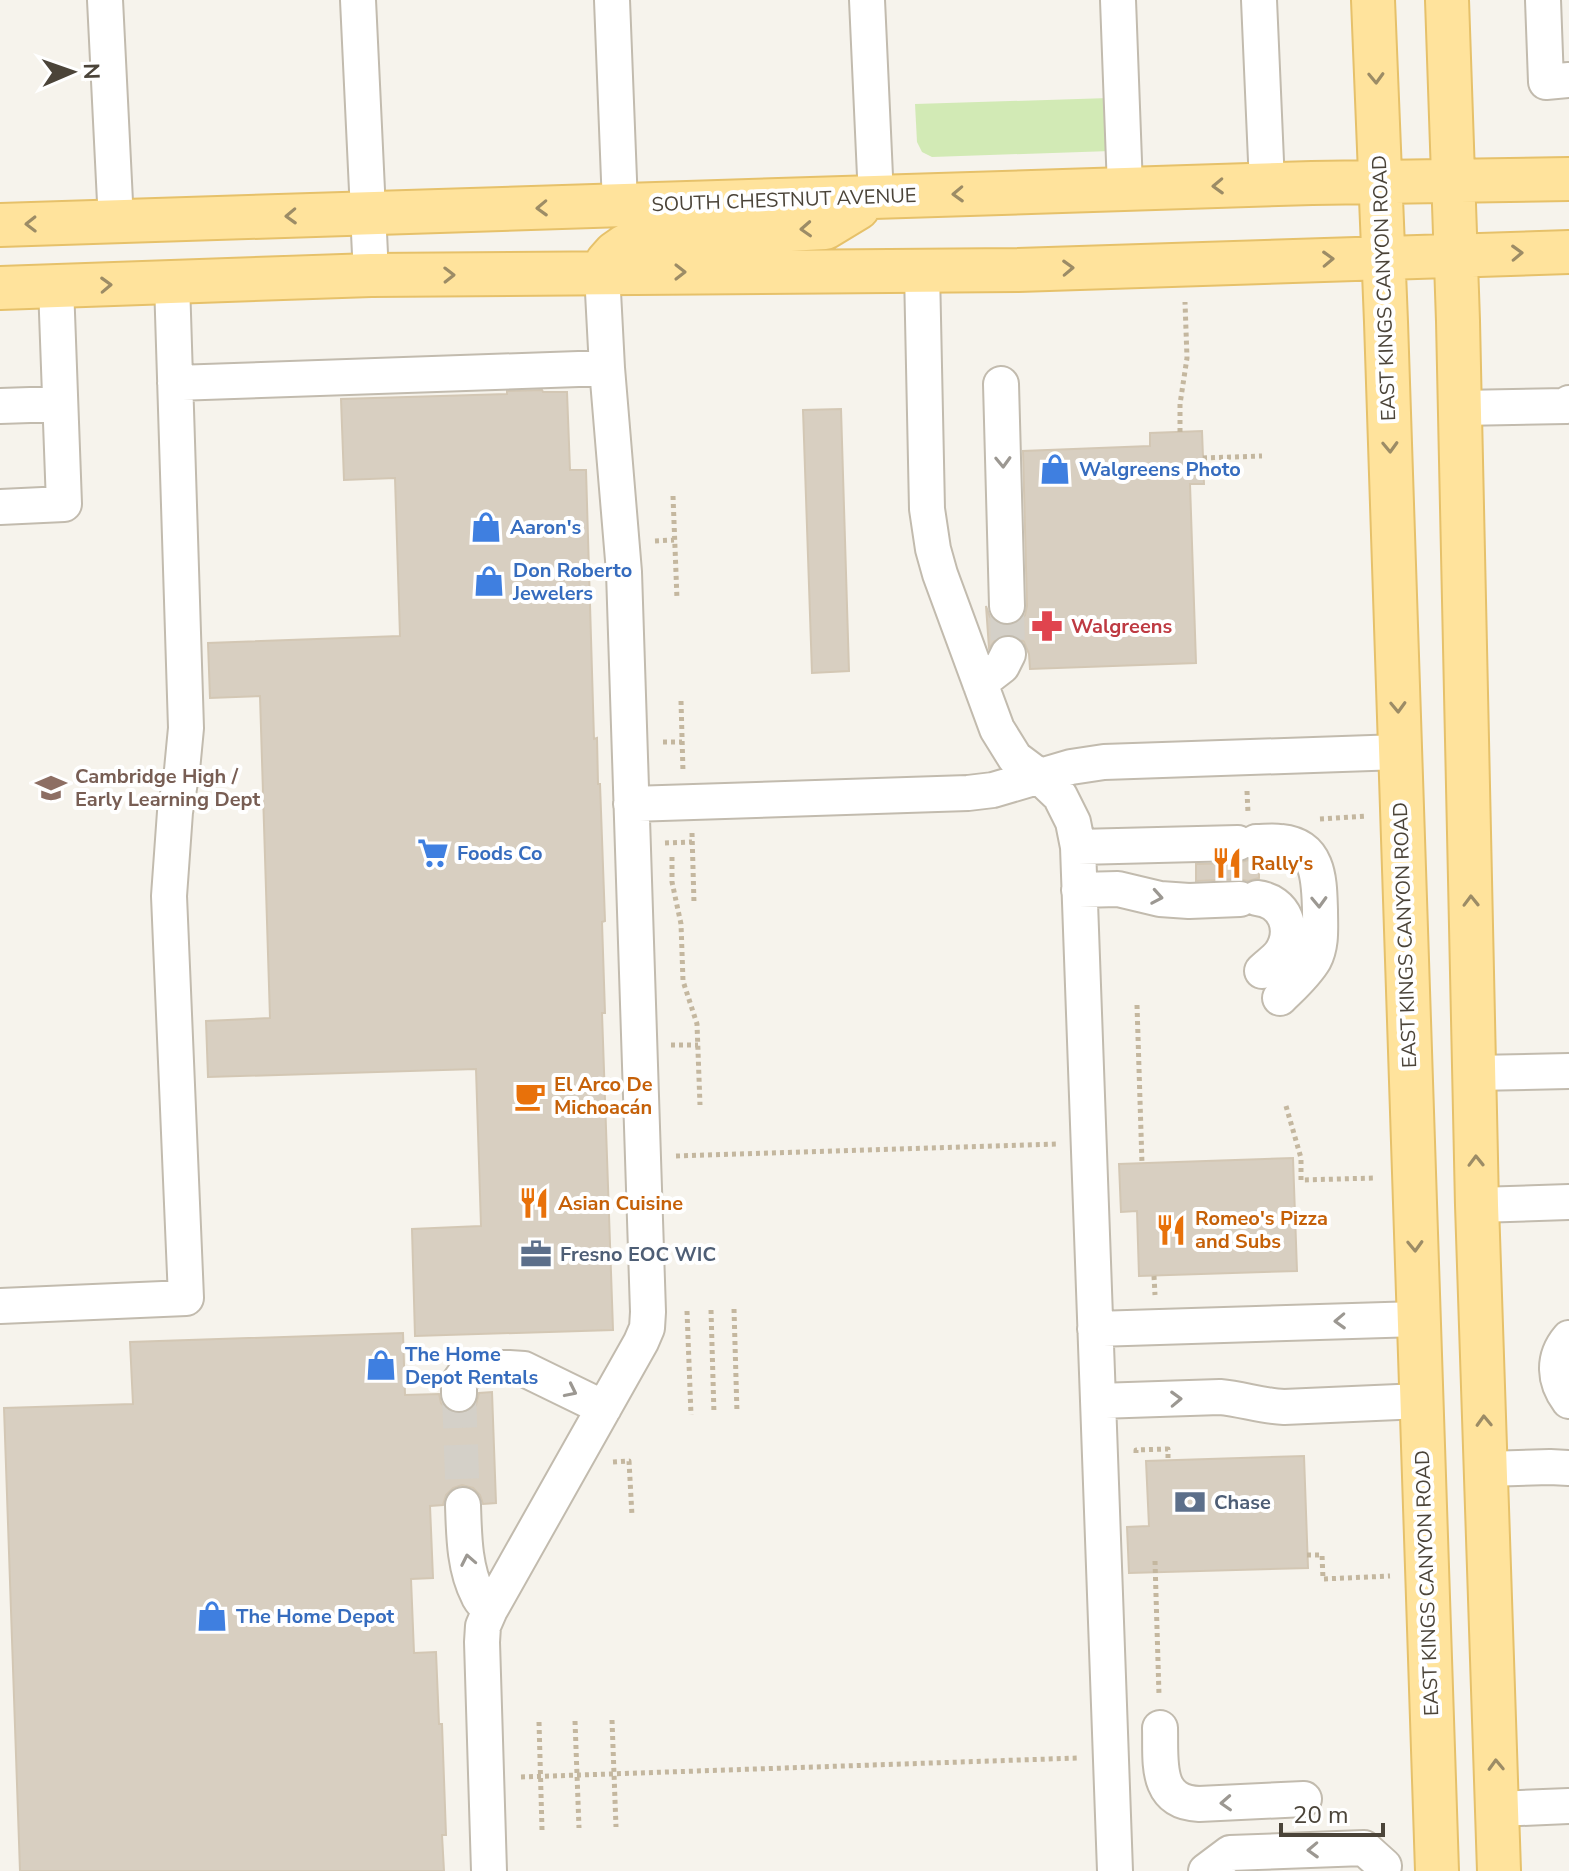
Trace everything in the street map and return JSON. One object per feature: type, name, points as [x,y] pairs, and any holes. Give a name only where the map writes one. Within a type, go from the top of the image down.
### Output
[{"type":"main road","name":"EAST KINGS CANYON ROAD","points":[[1373,0],[1437,1867]]},
{"type":"main road","points":[[1447,0],[1457,255],[1477,1205],[1499,1871]]},
{"type":"main road","name":"SOUTH CHESTNUT AVENUE","points":[[0,225],[1125,188],[1569,179]]},
{"type":"main road","points":[[602,273],[615,253],[643,239],[825,228],[876,198]]},
{"type":"main road","points":[[0,288],[371,275],[1033,269],[1569,252]]},
{"type":"street","points":[[105,0],[116,222]]},
{"type":"street","points":[[358,0],[371,275]]},
{"type":"street","points":[[612,0],[620,205]]},
{"type":"street","points":[[867,0],[876,198]]},
{"type":"street","points":[[1118,0],[1125,188]]},
{"type":"street","points":[[1259,0],[1267,184]]},
{"type":"street","points":[[1543,0],[1546,82],[1569,80]]},
{"type":"street","points":[[922,271],[926,483],[930,529],[940,574],[997,729],[1015,758],[1060,796],[1073,822],[1078,847],[1115,1871]]},
{"type":"street","points":[[489,1871],[483,1626],[647,1328],[624,572],[602,273]]},
{"type":"street","points":[[0,1306],[186,1298],[169,896],[186,728],[172,282]]},
{"type":"street","points":[[0,507],[64,504],[56,286]]},
{"type":"street","points":[[175,383],[607,368]]},
{"type":"street","points":[[1001,384],[1007,606]]},
{"type":"street","points":[[1460,408],[1566,406],[1569,403]]},
{"type":"street","points":[[0,406],[60,404]]},
{"type":"street","points":[[980,683],[1002,666],[1008,654]]},
{"type":"street","points":[[631,804],[968,793],[993,790],[1071,767],[1104,762],[1400,752]]},
{"type":"street","points":[[1078,847],[1247,842],[1285,843],[1302,849],[1319,876],[1318,949],[1308,968],[1271,984],[1279,956],[1287,942],[1288,930],[1286,916],[1267,899],[1189,901],[1160,899],[1118,889],[1079,890]]},
{"type":"street","points":[[1474,1073],[1569,1071]]},
{"type":"street","points":[[1477,1205],[1569,1202]]},
{"type":"street","points":[[1095,1329],[1418,1319]]},
{"type":"street","points":[[1569,1338],[1559,1351],[1556,1364],[1561,1390],[1569,1401]]},
{"type":"street","points":[[459,1394],[459,1382],[470,1371],[480,1368],[524,1369],[604,1408]]},
{"type":"street","points":[[1098,1401],[1220,1397],[1284,1407],[1421,1401]]},
{"type":"street","points":[[1486,1469],[1569,1468]]},
{"type":"street","points":[[463,1505],[465,1548],[470,1572],[478,1597],[490,1610]]},
{"type":"street","points":[[1160,1728],[1161,1772],[1170,1793],[1179,1800],[1199,1804],[1304,1799]]},
{"type":"street","points":[[1497,1809],[1569,1806]]},
{"type":"street","points":[[1206,1871],[1230,1853],[1364,1848],[1382,1869],[1437,1867]]},
{"type":"path","points":[[1180,432],[1180,404],[1187,358],[1186,333]]},
{"type":"path","points":[[1203,458],[1262,456]]},
{"type":"path","points":[[673,496],[677,599]]},
{"type":"path","points":[[646,541],[674,540]]},
{"type":"path","points":[[653,742],[682,742]]},
{"type":"path","points":[[1306,819],[1401,815]]},
{"type":"path","points":[[657,843],[692,842]]},
{"type":"path","points":[[672,857],[672,882],[681,924],[683,981],[697,1024],[700,1105]]},
{"type":"path","points":[[1137,1005],[1142,1164]]},
{"type":"path","points":[[664,1045],[698,1045]]},
{"type":"path","points":[[1286,1106],[1301,1158],[1301,1180],[1413,1176]]},
{"type":"path","points":[[643,1157],[1066,1144],[1090,1164]]},
{"type":"path","points":[[734,1309],[737,1413]]},
{"type":"path","points":[[711,1310],[714,1414]]},
{"type":"path","points":[[687,1311],[691,1415]]},
{"type":"path","points":[[1137,1465],[1136,1450],[1168,1449],[1168,1460]]},
{"type":"path","points":[[578,1453],[606,1463],[629,1461],[632,1516]]},
{"type":"path","points":[[1307,1555],[1322,1555],[1323,1579],[1427,1575]]},
{"type":"path","points":[[1155,1561],[1160,1728]]},
{"type":"path","points":[[612,1720],[616,1827]]},
{"type":"path","points":[[575,1721],[579,1828]]},
{"type":"path","points":[[539,1722],[542,1830]]},
{"type":"path","points":[[486,1778],[1089,1758],[1112,1771]]},
{"type":"green space","points":[[1109,98],[1111,151],[932,157],[922,152],[917,142],[915,104]]},
{"type":"building","name":"Foods Co","points":[[507,391],[567,392],[570,470],[586,470],[594,739],[597,738],[600,784],[605,921],[602,922],[605,1013],[602,1013],[613,1330],[415,1336],[412,1229],[481,1226],[476,1069],[208,1077],[206,1021],[270,1018],[260,696],[210,698],[208,643],[400,636],[395,478],[344,480],[341,399],[507,394]]},
{"type":"building","points":[[841,409],[849,671],[812,673],[803,410]]},
{"type":"building","name":"Walgreens","points":[[1202,431],[1204,484],[1190,484],[1196,663],[1030,669],[1024,642],[1016,636],[1006,634],[998,637],[989,648],[986,606],[990,617],[998,624],[1007,626],[1018,623],[1025,615],[1027,606],[1023,451],[1150,446],[1150,433]]},
{"type":"building","points":[[1259,862],[1259,878],[1248,881],[1196,881],[1196,864]]},
{"type":"building","points":[[1293,1158],[1297,1271],[1139,1276],[1137,1211],[1121,1212],[1119,1164]]},
{"type":"building","name":"The Home Depot","points":[[403,1333],[405,1395],[439,1394],[441,1403],[448,1411],[460,1414],[476,1405],[479,1393],[492,1392],[496,1503],[483,1504],[473,1488],[462,1485],[446,1495],[443,1505],[430,1506],[433,1578],[411,1579],[414,1653],[436,1652],[439,1724],[442,1724],[446,1835],[442,1835],[444,1871],[20,1871],[4,1408],[133,1404],[130,1342]]},
{"type":"building","points":[[1304,1456],[1308,1568],[1129,1573],[1127,1527],[1149,1526],[1146,1461]]},
{"type":"tunnel","points":[[1007,606],[1008,654]]},
{"type":"tunnel","points":[[459,1394],[463,1505]]},
{"type":"place","name":"Walgreens Photo","points":[[1055,469]]},
{"type":"place","name":"Aaron's","points":[[486,527]]},
{"type":"place","name":"Don Roberto Jewelers","points":[[489,581]]},
{"type":"place","name":"Walgreens","points":[[1047,626]]},
{"type":"place","name":"Cambridge High / Early Learning Dept","points":[[51,788]]},
{"type":"place","name":"Foods Co","points":[[433,853]]},
{"type":"place","name":"Rally's","points":[[1227,863]]},
{"type":"place","name":"El Arco De Michoacán","points":[[530,1096]]},
{"type":"place","name":"Asian Cuisine","points":[[534,1203]]},
{"type":"place","name":"Romeo's Pizza and Subs","points":[[1171,1230]]},
{"type":"place","name":"Fresno EOC WIC","points":[[536,1254]]},
{"type":"place","name":"The Home Depot Rentals","points":[[381,1365]]},
{"type":"place","name":"Chase","points":[[1190,1502]]},
{"type":"place","name":"The Home Depot","points":[[212,1616]]}]
